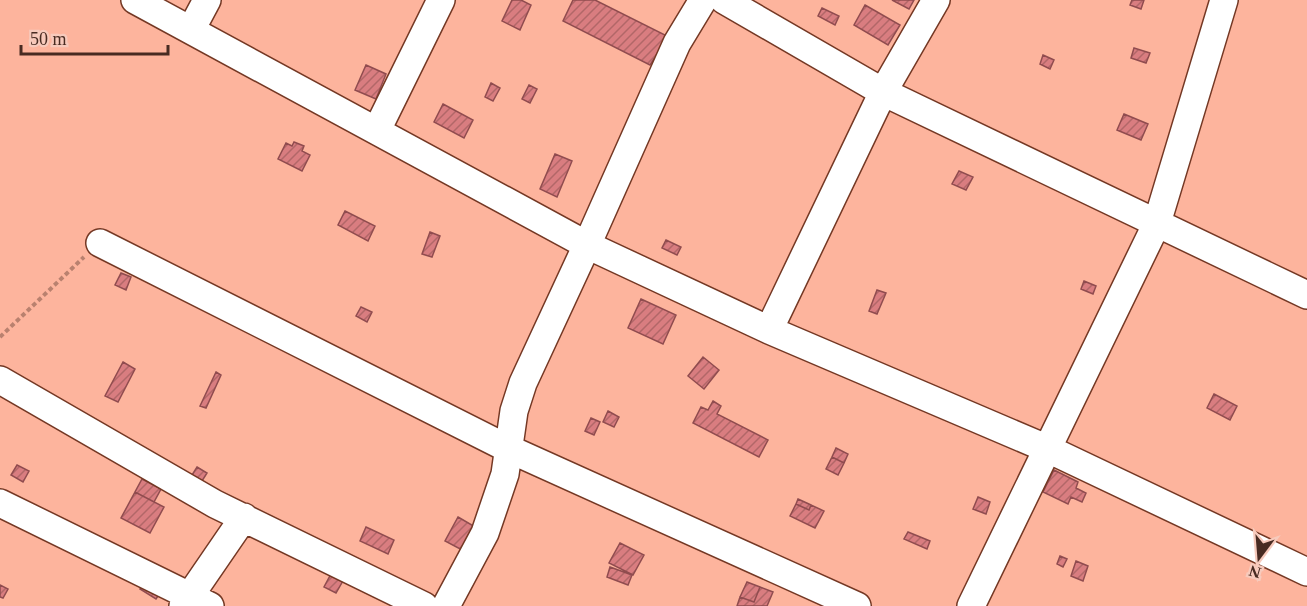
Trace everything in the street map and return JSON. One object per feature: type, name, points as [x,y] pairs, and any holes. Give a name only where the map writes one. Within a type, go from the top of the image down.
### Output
[{"type":"street","points":[[135,0],[587,245],[769,330],[1048,449],[1307,572]]},
{"type":"street","points":[[191,30],[207,0]]},
{"type":"street","points":[[377,130],[441,0]]},
{"type":"street","points":[[446,606],[484,532],[505,474],[514,411],[523,383],[677,43],[703,0]]},
{"type":"street","points":[[724,0],[883,92],[1307,295]]},
{"type":"street","points":[[769,330],[883,92],[936,0]]},
{"type":"street","points":[[971,606],[1157,223],[1224,0]]},
{"type":"street","points":[[100,243],[509,449],[857,606]]},
{"type":"street","points":[[0,380],[215,504],[424,606]]},
{"type":"street","points":[[0,503],[194,603],[244,517]]},
{"type":"path","points":[[0,337],[100,243]]},
{"type":"building","points":[[512,0],[521,0],[531,5],[520,30],[502,21]]},
{"type":"building","points":[[573,0],[595,0],[673,39],[661,62],[654,59],[650,65],[563,21]]},
{"type":"building","points":[[892,0],[914,0],[909,9]]},
{"type":"building","points":[[1132,0],[1144,0],[1141,9],[1130,5]]},
{"type":"building","points":[[865,5],[900,25],[888,45],[854,25]]},
{"type":"building","points":[[822,8],[839,16],[835,25],[818,16]]},
{"type":"building","points":[[1134,48],[1150,53],[1146,63],[1131,58]]},
{"type":"building","points":[[1043,55],[1054,60],[1050,69],[1040,64]]},
{"type":"building","points":[[366,65],[386,74],[376,99],[355,90]]},
{"type":"building","points":[[491,83],[500,88],[493,101],[485,97]]},
{"type":"building","points":[[529,85],[537,89],[530,103],[522,99]]},
{"type":"building","points":[[443,104],[473,120],[464,138],[434,122]]},
{"type":"building","points":[[1124,114],[1148,124],[1141,140],[1117,130]]},
{"type":"building","points":[[294,142],[304,146],[302,151],[310,155],[302,171],[278,159],[286,143],[292,146]]},
{"type":"building","points":[[555,154],[572,161],[557,197],[540,189]]},
{"type":"building","points":[[959,171],[973,177],[966,190],[952,184]]},
{"type":"building","points":[[345,211],[375,226],[368,241],[338,225]]},
{"type":"building","points":[[430,232],[440,236],[432,257],[422,254]]},
{"type":"building","points":[[666,240],[681,247],[677,255],[662,248]]},
{"type":"building","points":[[121,273],[131,277],[126,290],[115,285]]},
{"type":"building","points":[[1084,281],[1096,286],[1093,294],[1081,289]]},
{"type":"building","points":[[877,290],[886,293],[877,314],[869,311]]},
{"type":"building","points":[[641,299],[676,315],[663,344],[628,328]]},
{"type":"building","points":[[361,307],[372,312],[367,322],[356,316]]},
{"type":"building","points":[[703,357],[719,370],[704,389],[688,376]]},
{"type":"building","points":[[123,362],[135,369],[118,402],[105,396]]},
{"type":"building","points":[[216,372],[221,375],[206,408],[200,406]]},
{"type":"building","points":[[1214,394],[1237,406],[1230,420],[1207,408]]},
{"type":"building","points":[[713,401],[721,406],[717,414],[768,440],[759,457],[693,423],[701,407],[708,410]]},
{"type":"building","points":[[608,411],[619,417],[614,427],[603,422]]},
{"type":"building","points":[[591,418],[600,422],[594,435],[585,431]]},
{"type":"building","points":[[836,448],[848,454],[844,463],[832,457]]},
{"type":"building","points":[[832,457],[844,463],[838,475],[826,469]]},
{"type":"building","points":[[17,465],[29,471],[23,482],[11,475]]},
{"type":"building","points":[[197,467],[207,473],[202,481],[192,475]]},
{"type":"building","points":[[1054,470],[1078,482],[1076,488],[1086,493],[1082,502],[1071,497],[1068,504],[1043,492]]},
{"type":"building","points":[[142,479],[161,489],[154,502],[135,492]]},
{"type":"building","points":[[135,492],[164,507],[150,533],[121,518]]},
{"type":"building","points":[[978,497],[990,502],[986,514],[973,509]]},
{"type":"building","points":[[798,499],[811,505],[809,510],[796,504]]},
{"type":"building","points":[[796,504],[809,510],[811,505],[824,511],[815,528],[790,516]]},
{"type":"building","points":[[458,517],[477,528],[464,551],[445,541]]},
{"type":"building","points":[[366,527],[394,540],[388,554],[360,541]]},
{"type":"building","points":[[908,532],[930,541],[927,549],[904,539]]},
{"type":"building","points":[[620,543],[644,555],[633,575],[609,563]]},
{"type":"building","points":[[1060,556],[1067,559],[1063,567],[1057,564]]},
{"type":"building","points":[[1076,561],[1088,566],[1083,581],[1071,576]]},
{"type":"building","points":[[610,567],[632,575],[628,585],[607,577]]},
{"type":"building","points":[[332,572],[344,579],[336,593],[324,587]]},
{"type":"building","points":[[146,579],[162,590],[156,599],[140,589]]},
{"type":"building","points":[[747,582],[760,587],[754,602],[740,597]]},
{"type":"building","points":[[0,585],[8,589],[3,598],[0,597]]},
{"type":"building","points":[[760,587],[773,592],[767,606],[737,606],[740,597],[754,602]]}]
